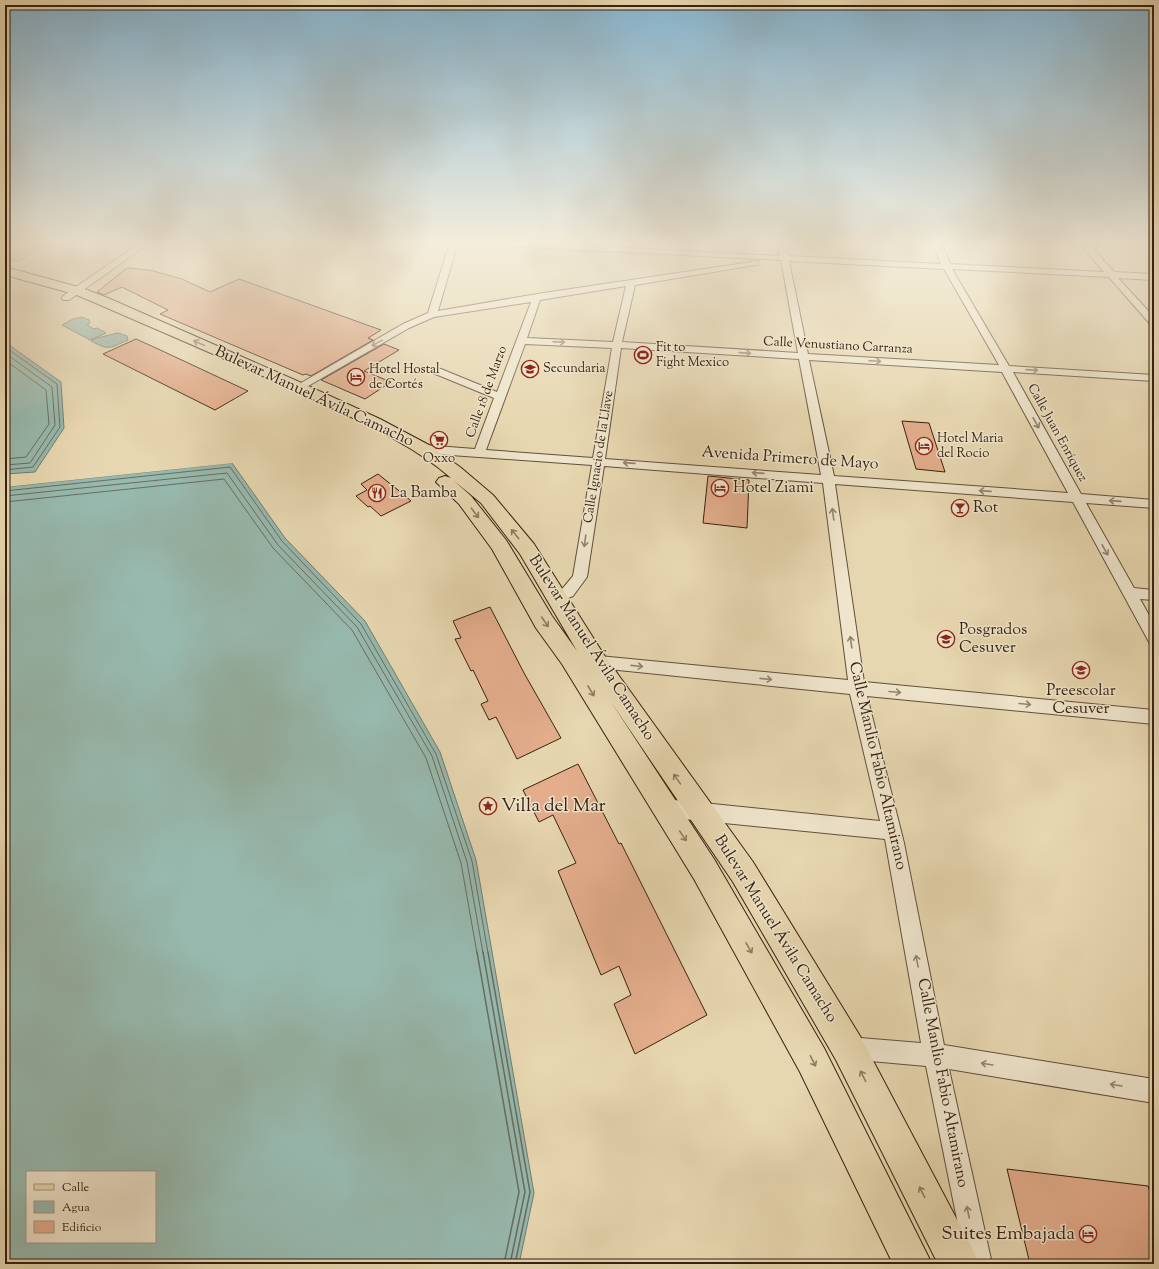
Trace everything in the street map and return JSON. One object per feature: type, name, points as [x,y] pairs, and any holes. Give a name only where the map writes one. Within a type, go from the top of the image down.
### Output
[{"type":"main road","name":"Bulevar Manuel Ávila Camacho","points":[[83,301],[108,315],[369,433],[430,468],[465,500],[498,545],[544,622],[583,660],[700,811],[743,872],[848,1048],[959,1264]]},
{"type":"main road","name":"Bulevar Manuel Ávila Camacho","points":[[104,301],[299,387],[374,422],[423,449],[454,471],[487,499],[527,549],[557,598],[583,660],[664,808],[704,869],[808,1053],[913,1264]]},
{"type":"street","points":[[432,315],[436,301]]},
{"type":"street","points":[[299,387],[406,326],[432,315],[512,301]]},
{"type":"street","name":"Calle 18 de Marzo","points":[[480,452],[535,301]]},
{"type":"street","name":"Calle Ignacio de la Llave","points":[[557,598],[568,592],[580,577],[597,461],[617,345],[627,301]]},
{"type":"street","name":"Calle Manlio Fabio Altamirano","points":[[793,301],[828,478],[857,688],[892,831],[935,1055],[979,1264]]},
{"type":"street","name":"Calle Juan Enríquez","points":[[966,301],[1006,369],[1154,638]]},
{"type":"street","points":[[1135,301],[1154,323]]},
{"type":"street","name":"Calle Venustiano Carranza","points":[[520,341],[617,345],[1154,378]]},
{"type":"street","points":[[437,371],[500,397]]},
{"type":"street","name":"Avenida Primero de Mayo","points":[[423,449],[828,478],[1154,504]]},
{"type":"street","points":[[1130,593],[1154,595]]},
{"type":"street","points":[[583,660],[1154,716]]},
{"type":"street","points":[[664,808],[892,831]]},
{"type":"street","points":[[848,1048],[935,1055],[1154,1091]]},
{"type":"water","points":[[82,317],[89,320],[90,323],[87,325],[106,333],[90,340],[62,325],[73,319]]},
{"type":"water","points":[[118,333],[127,336],[128,340],[110,347],[102,346],[91,341],[97,338]]},
{"type":"water","points":[[5,342],[61,382],[64,428],[35,472],[5,474]]},
{"type":"water","points":[[232,463],[285,538],[365,621],[440,752],[476,860],[534,1193],[519,1264],[5,1264],[5,487]]},
{"type":"pier","points":[[232,461],[234,463],[5,487],[5,485],[27,482]]},
{"type":"building","points":[[150,301],[301,301],[381,330],[368,338],[373,340],[311,376],[306,374],[303,375],[160,314],[168,310]]},
{"type":"building","points":[[136,339],[248,391],[215,410],[103,354]]},
{"type":"building","name":"Hotel Hostal de Cortés","points":[[384,344],[399,350],[364,371],[391,382],[365,399],[321,380]]},
{"type":"building","points":[[902,421],[929,423],[945,472],[916,469]]},
{"type":"building","points":[[378,474],[411,501],[381,516],[370,506],[368,507],[356,496],[367,490],[361,484]]},
{"type":"building","points":[[708,476],[749,480],[747,528],[703,523]]},
{"type":"building","points":[[490,607],[524,673],[561,738],[517,759],[496,717],[489,720],[481,704],[488,701],[473,670],[471,671],[455,639],[461,638],[453,621]]},
{"type":"building","points":[[578,764],[619,844],[621,843],[707,1015],[635,1054],[614,1004],[631,995],[619,966],[601,975],[558,871],[576,863],[553,815],[539,822],[523,790]]},
{"type":"building","name":"Suites Embajada","points":[[1007,1169],[1148,1186],[1154,1203],[1154,1264],[1030,1264]]},
{"type":"place","name":"Fit to Fight Mexico","points":[[643,355]]},
{"type":"place","name":"Secundaria","points":[[530,369]]},
{"type":"place","name":"Hotel Hostal de Cortés","points":[[356,377]]},
{"type":"place","name":"Oxxo","points":[[439,440]]},
{"type":"place","name":"Hotel Maria del Rocio","points":[[924,446]]},
{"type":"place","name":"Hotel Ziami","points":[[720,488]]},
{"type":"place","name":"La Bamba","points":[[377,493]]},
{"type":"place","name":"Rot","points":[[960,508]]},
{"type":"place","name":"Posgrados Cesuver","points":[[946,639]]},
{"type":"place","name":"Preescolar Cesuver","points":[[1081,670]]},
{"type":"place","name":"Villa del Mar","points":[[488,806]]},
{"type":"place","name":"Suites Embajada","points":[[1088,1234]]}]
